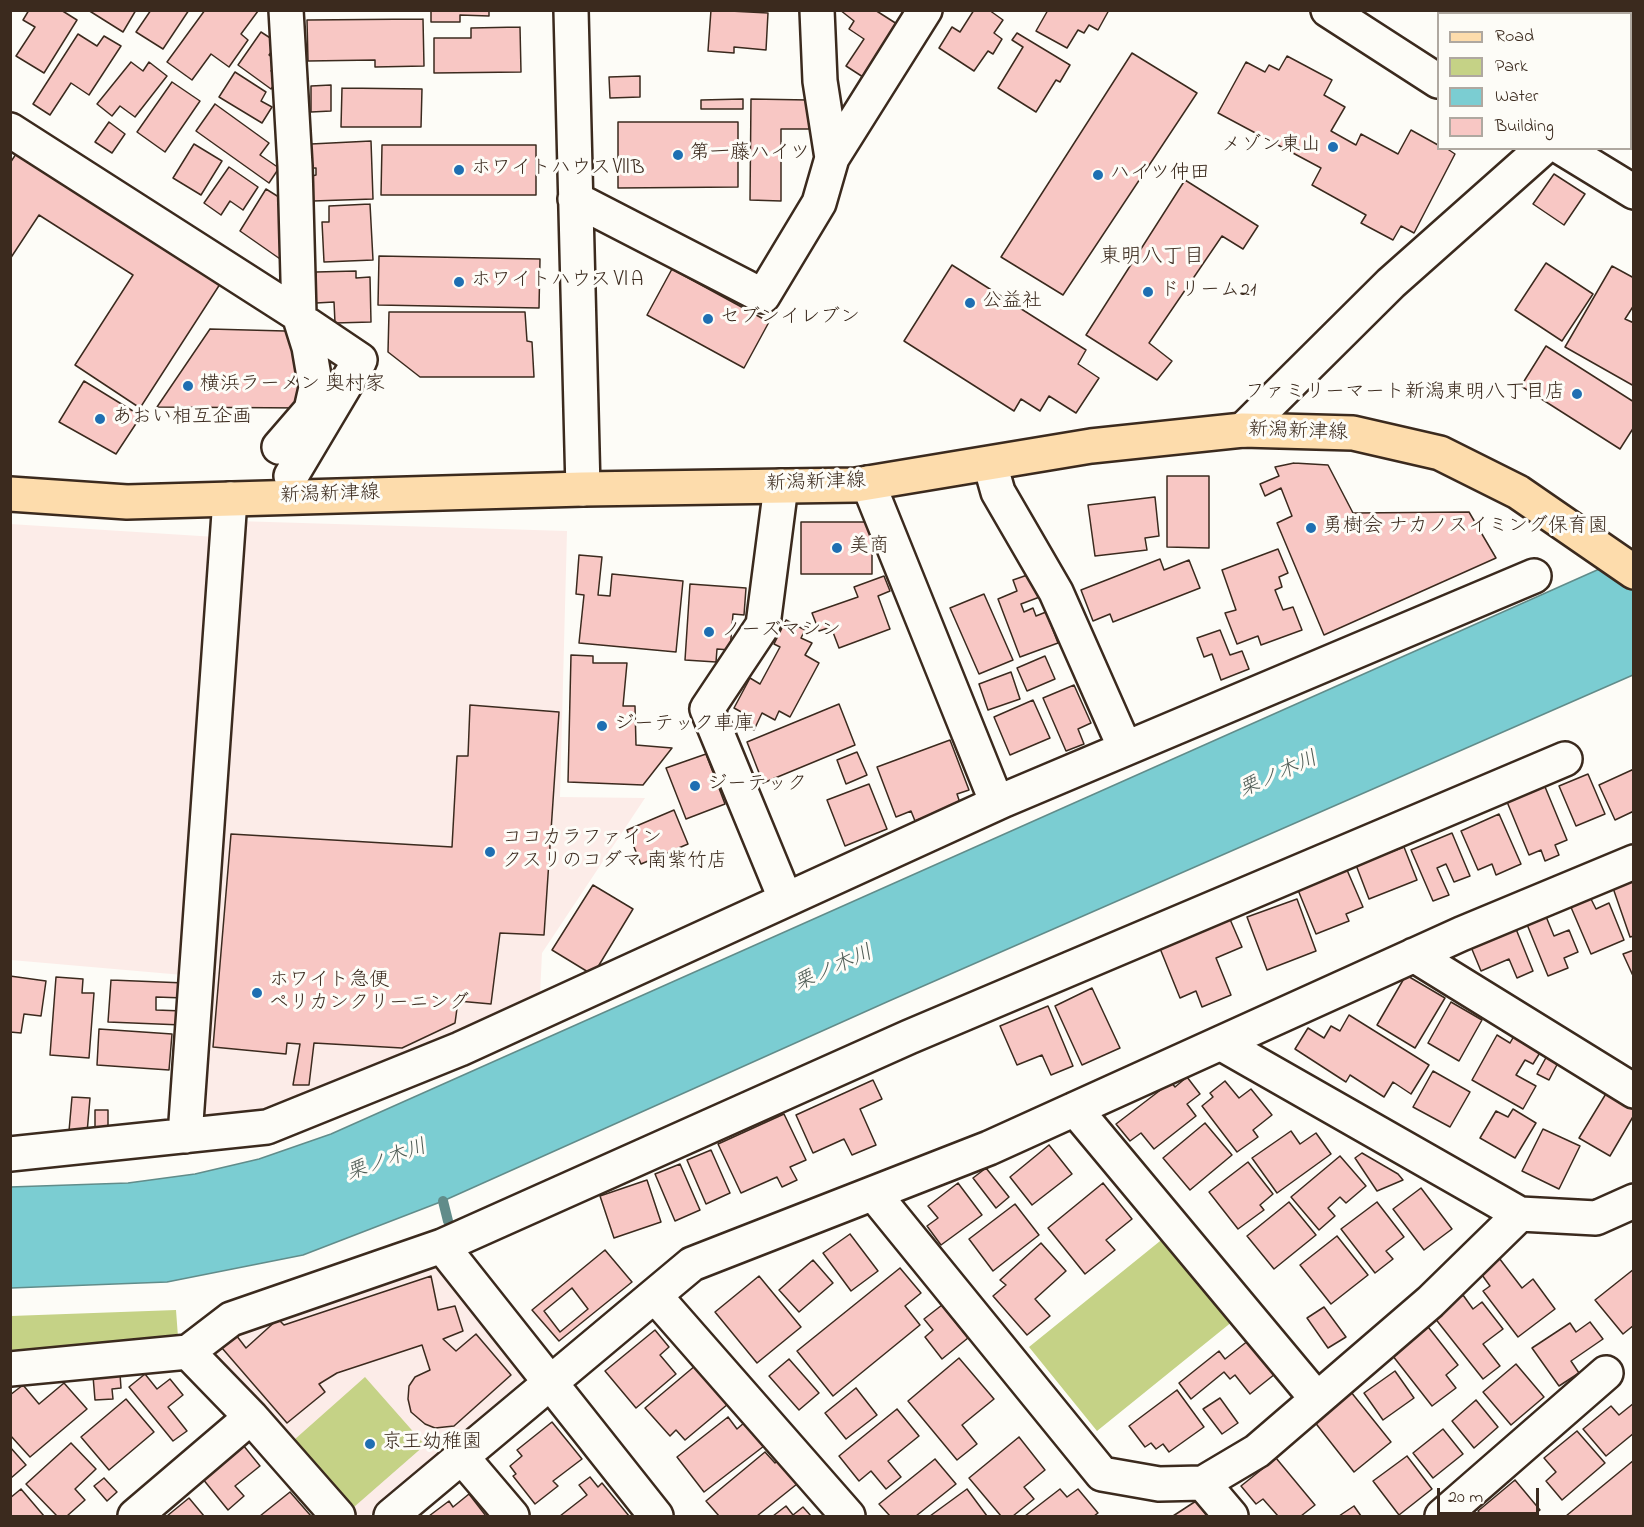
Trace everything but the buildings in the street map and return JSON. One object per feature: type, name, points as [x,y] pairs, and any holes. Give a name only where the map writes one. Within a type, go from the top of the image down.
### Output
[{"type":"main road","name":"新潟新津線","points":[[10,494],[127,502],[868,483],[1091,446],[1243,430],[1353,433],[1440,453],[1518,492],[1634,572]]},
{"type":"street","points":[[10,130],[303,320],[360,360],[285,462],[311,410],[316,388],[303,320],[286,10]]},
{"type":"street","points":[[570,10],[583,489]]},
{"type":"street","points":[[817,10],[820,81],[832,158]]},
{"type":"street","points":[[575,199],[763,296],[819,203],[832,158],[925,10]]},
{"type":"street","points":[[1328,10],[1437,80]]},
{"type":"street","points":[[1243,430],[1391,283],[1541,150]]},
{"type":"street","points":[[1565,150],[1634,192]]},
{"type":"street","points":[[990,464],[998,492],[1056,592],[1125,748]]},
{"type":"street","points":[[868,483],[997,803]]},
{"type":"street","points":[[781,486],[763,625],[707,709],[785,898]]},
{"type":"street","points":[[185,1136],[230,499]]},
{"type":"street","points":[[10,1154],[267,1126],[460,1048],[997,803],[1534,576]]},
{"type":"street","points":[[10,1369],[188,1352],[231,1319],[442,1246],[909,1037],[1564,759]]},
{"type":"street","points":[[391,1516],[692,1264],[989,1148],[1414,955],[1634,862]]},
{"type":"street","points":[[1414,955],[1634,1091]]},
{"type":"street","points":[[1222,1044],[1520,1214],[1596,1218],[1634,1201]]},
{"type":"street","points":[[1075,1109],[1317,1399]]},
{"type":"street","points":[[874,1194],[1101,1474],[1159,1484],[1203,1483],[1257,1451],[1430,1302],[1520,1214]]},
{"type":"street","points":[[442,1246],[656,1516]]},
{"type":"street","points":[[655,1296],[848,1516]]},
{"type":"street","points":[[188,1352],[251,1418],[338,1516]]},
{"type":"street","points":[[1442,1516],[1606,1373]]},
{"type":"street","points":[[135,1516],[251,1418]]},
{"type":"street","points":[[461,1456],[512,1516]]},
{"type":"street","points":[[1203,1483],[1231,1516]]},
{"type":"shaded area","points":[[236,521],[567,531],[560,797],[645,798],[542,953],[540,995],[407,1060],[260,1117],[196,1124]]},
{"type":"shaded area","points":[[10,524],[216,537],[183,975],[11,960]]},
{"type":"shaded area","name":"京王幼稚園","points":[[441,1260],[533,1371],[369,1516],[353,1516],[206,1352],[233,1327]]},
{"type":"green space","points":[[1170,1233],[1238,1317],[1097,1431],[1029,1347]]},
{"type":"green space","points":[[176,1310],[178,1337],[11,1351],[11,1316]]},
{"type":"green space","points":[[365,1377],[425,1445],[354,1507],[294,1440]]},
{"type":"water","name":"栗ノ木川","points":[[1633,554],[1633,675],[889,1001],[443,1201],[303,1255],[167,1282],[11,1288],[10,1187],[128,1183],[195,1174],[259,1159],[331,1134]]},
{"type":"waterway","points":[[443,1201],[448,1221]]},
{"type":"place","name":"メゾン東山","points":[[1333,147]]},
{"type":"place","name":"第一藤ハイツ","points":[[678,155]]},
{"type":"place","name":"ホワイトハウスⅦB","points":[[459,170]]},
{"type":"place","name":"ハイツ仲田","points":[[1098,175]]},
{"type":"place","name":"ホワイトハウスⅥA","points":[[459,282]]},
{"type":"place","name":"ドリーム21","points":[[1148,292]]},
{"type":"place","name":"公益社","points":[[970,303]]},
{"type":"place","name":"セブンイレブン","points":[[708,319]]},
{"type":"place","name":"横浜ラーメン 奥村家","points":[[188,386]]},
{"type":"place","name":"ファミリーマート新潟東明八丁目店","points":[[1577,394]]},
{"type":"place","name":"あおい相互企画","points":[[100,419]]},
{"type":"place","name":"勇樹会 ナカノスイミング保育園","points":[[1311,528]]},
{"type":"place","name":"美商","points":[[837,548]]},
{"type":"place","name":"ノーズマシン","points":[[709,632]]},
{"type":"place","name":"ジーテック車庫","points":[[602,726]]},
{"type":"place","name":"ジーテック","points":[[695,786]]},
{"type":"place","name":"ココカラファイン クスリのコダマ 南紫竹店","points":[[490,852]]},
{"type":"place","name":"ホワイト急便 ペリカンクリーニング","points":[[257,993]]},
{"type":"place","name":"京王幼稚園","points":[[370,1444]]},
{"type":"district","name":"東明八丁目","points":[[1152,259]]}]
